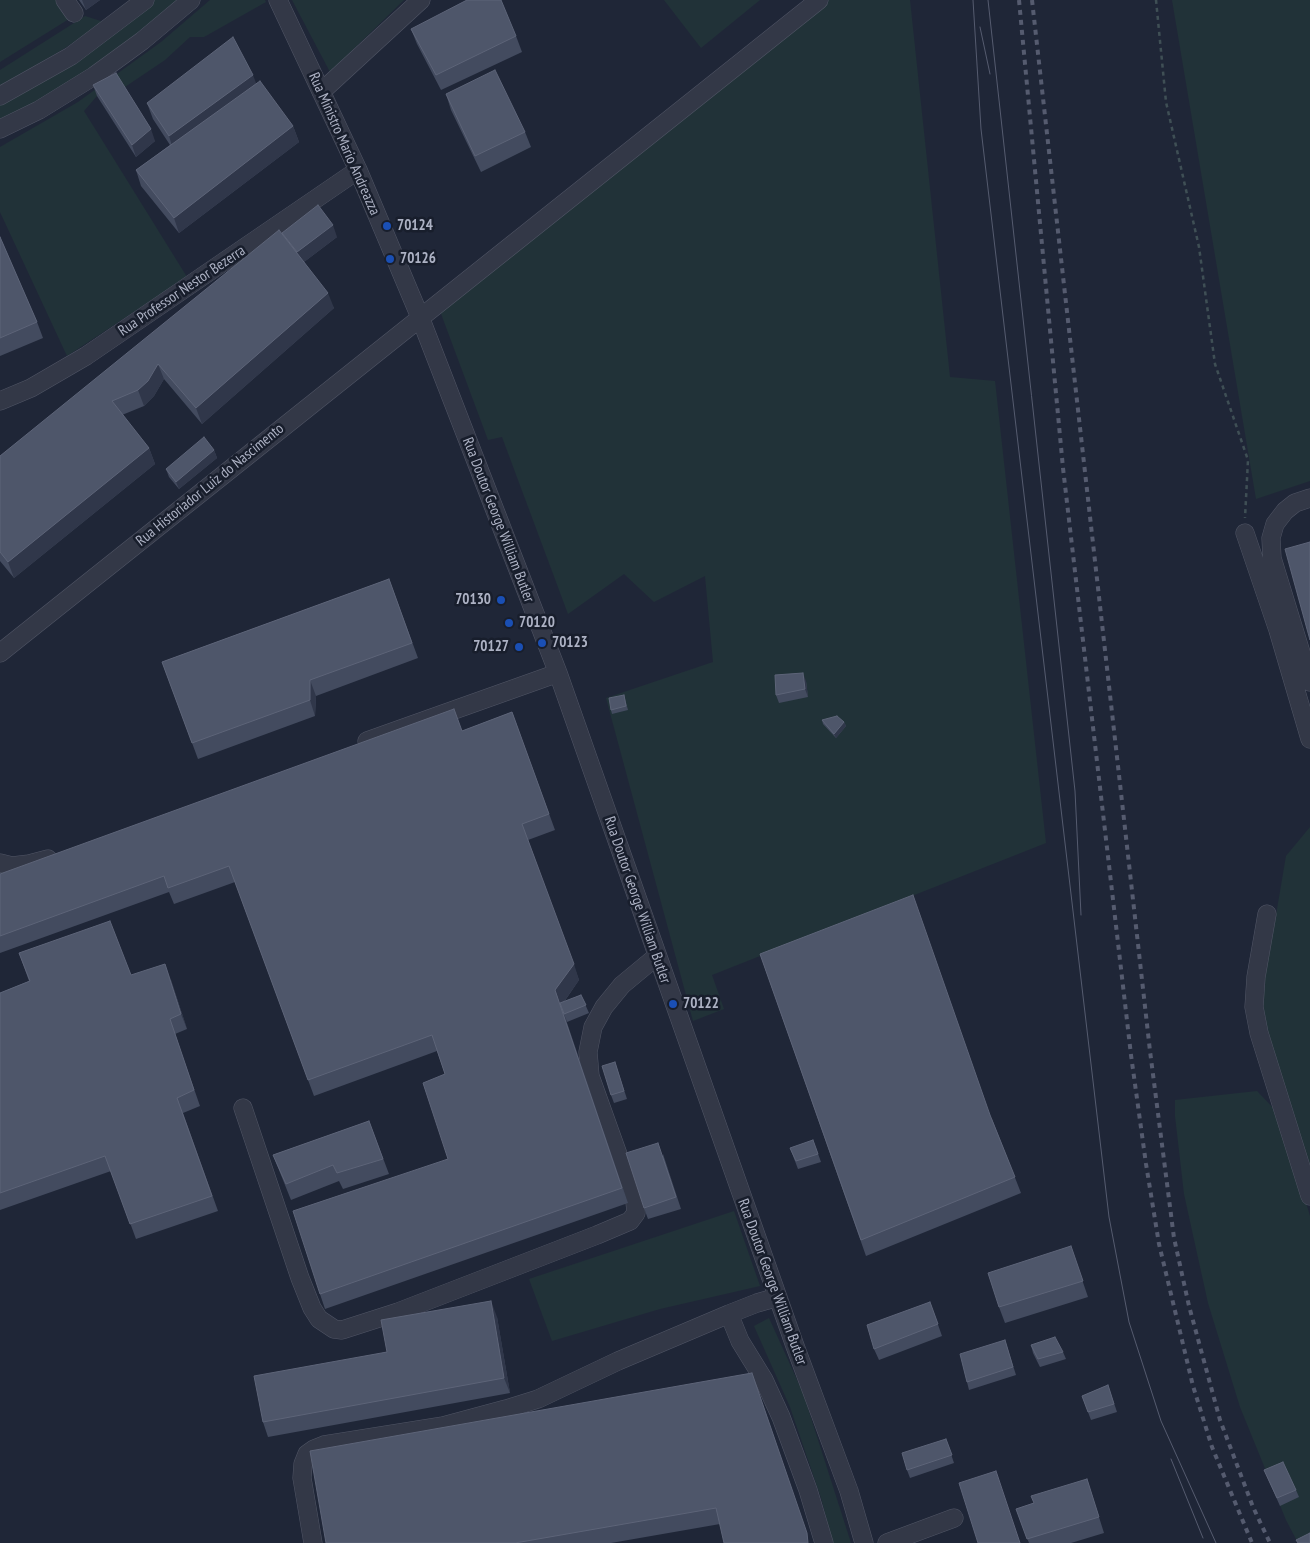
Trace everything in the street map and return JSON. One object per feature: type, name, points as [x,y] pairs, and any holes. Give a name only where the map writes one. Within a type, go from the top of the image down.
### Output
[{"type":"street","points":[[0,96],[71,56],[145,0]]},
{"type":"street","points":[[0,129],[38,110],[94,76],[142,41],[191,0]]},
{"type":"street","name":"Rua Ministro Mario Andreazza","points":[[278,0],[358,170],[420,317]]},
{"type":"street","points":[[321,92],[421,0]]},
{"type":"street","name":"Rua Historiador Luiz do Nascimento","points":[[0,653],[819,0]]},
{"type":"street","name":"Rua Professor Nestor Bezerra","points":[[0,401],[31,388],[86,356],[358,170]]},
{"type":"street","name":"Rua Doutor George William Butler","points":[[420,317],[558,673],[778,1297],[849,1491],[864,1543]]},
{"type":"street","points":[[1310,498],[1295,503],[1284,511],[1275,524],[1271,538],[1279,555],[1310,682]]},
{"type":"street","points":[[1245,533],[1278,630],[1310,738]]},
{"type":"street","points":[[352,746],[558,673]]},
{"type":"street","points":[[0,863],[12,866],[29,864],[62,854]]},
{"type":"street","points":[[1267,914],[1256,977],[1254,1007],[1259,1033],[1310,1196]]},
{"type":"street","points":[[243,1108],[300,1278],[312,1308],[319,1319],[334,1329],[342,1330],[407,1308],[597,1236],[630,1221],[636,1213],[635,1202],[590,1076],[588,1052],[593,1027],[604,1008],[622,985],[657,956]]},
{"type":"street","points":[[313,1543],[302,1478],[303,1464],[307,1454],[314,1449],[324,1445],[443,1426],[538,1399],[618,1361],[729,1314],[778,1297]]},
{"type":"street","points":[[729,1314],[740,1341],[764,1380],[781,1417],[808,1490],[824,1543]]},
{"type":"street","points":[[887,1543],[954,1518]]},
{"type":"path","points":[[1156,0],[1166,102],[1199,247],[1215,364],[1248,460],[1245,533]]},
{"type":"shaded area","points":[[0,0],[56,0],[69,19],[0,62]]},
{"type":"shaded area","points":[[153,0],[182,0],[103,61],[36,105],[0,123],[0,100]]},
{"type":"shaded area","points":[[210,0],[265,0],[266,2],[204,37],[190,37],[165,60],[122,89],[97,96],[84,111],[187,277],[67,356],[0,212],[0,147],[78,102],[161,42]]},
{"type":"shaded area","points":[[292,0],[404,0],[330,72]]},
{"type":"shaded area","points":[[664,0],[760,0],[701,48]]},
{"type":"shaded area","points":[[811,0],[910,0],[950,377],[995,381],[1046,843],[712,975],[724,1009],[693,1021],[606,698],[713,662],[705,576],[654,602],[624,574],[568,614],[502,437],[488,440],[440,311]]},
{"type":"shaded area","points":[[1172,0],[1310,0],[1310,481],[1256,499]]},
{"type":"shaded area","points":[[85,16],[104,22],[62,50],[0,86],[0,70]]},
{"type":"shaded area","points":[[1310,827],[1310,1167],[1266,1034],[1261,978],[1276,915],[1286,856]]},
{"type":"shaded area","points":[[1257,1091],[1279,1114],[1310,1216],[1310,1543],[1298,1543],[1286,1520],[1240,1407],[1208,1303],[1184,1194],[1175,1116],[1175,1100]]},
{"type":"shaded area","points":[[734,1211],[760,1286],[660,1309],[552,1341],[529,1279]]},
{"type":"shaded area","points":[[769,1318],[803,1393],[851,1543],[833,1543],[821,1498],[790,1407],[754,1326]]},
{"type":"building","points":[[467,0],[501,0],[516,36],[436,75],[411,29]]},
{"type":"building","points":[[233,37],[253,75],[169,136],[147,103]]},
{"type":"building","points":[[495,70],[525,132],[475,156],[446,94]]},
{"type":"building","points":[[116,73],[151,129],[132,145],[93,85]]},
{"type":"building","points":[[260,81],[293,126],[174,218],[136,170]]},
{"type":"building","points":[[318,205],[333,225],[297,252],[282,233]]},
{"type":"building","points":[[279,230],[328,293],[196,408],[158,364],[148,381],[138,390],[112,401],[149,448],[8,562],[0,552],[0,456]]},
{"type":"building","points":[[0,237],[37,322],[0,338]]},
{"type":"building","points":[[204,437],[214,450],[176,482],[166,469]]},
{"type":"building","points":[[1310,542],[1310,640],[1285,549]]},
{"type":"building","points":[[389,579],[412,643],[310,680],[310,700],[192,743],[162,662]]},
{"type":"building","points":[[803,673],[805,689],[776,695],[775,675]]},
{"type":"building","points":[[624,695],[626,706],[611,710],[609,698]]},
{"type":"building","points":[[454,709],[462,731],[512,712],[549,814],[522,824],[574,964],[555,990],[622,1188],[320,1294],[293,1211],[448,1159],[423,1083],[445,1074],[432,1035],[308,1080],[229,866],[168,888],[164,876],[0,936],[0,874]]},
{"type":"building","points":[[837,716],[844,722],[834,734],[822,720]]},
{"type":"building","points":[[913,895],[990,1115],[1015,1177],[861,1240],[760,954]]},
{"type":"building","points":[[110,921],[131,975],[165,964],[181,1014],[170,1019],[194,1090],[177,1098],[212,1196],[130,1224],[105,1156],[0,1193],[0,993],[30,981],[19,953]]},
{"type":"building","points":[[581,995],[586,1005],[564,1014],[560,1003]]},
{"type":"building","points":[[615,1062],[624,1091],[611,1095],[602,1066]]},
{"type":"building","points":[[369,1121],[383,1159],[337,1173],[333,1165],[286,1184],[273,1155]]},
{"type":"building","points":[[813,1140],[818,1154],[796,1161],[790,1148]]},
{"type":"building","points":[[658,1143],[676,1197],[644,1208],[626,1153]]},
{"type":"building","points":[[1071,1246],[1083,1281],[999,1307],[988,1273]]},
{"type":"building","points":[[491,1301],[504,1378],[263,1422],[254,1376],[387,1352],[381,1320]]},
{"type":"building","points":[[930,1302],[938,1324],[874,1349],[867,1325]]},
{"type":"building","points":[[1055,1337],[1063,1352],[1038,1359],[1031,1345]]},
{"type":"building","points":[[1005,1340],[1013,1367],[967,1382],[960,1354]]},
{"type":"building","points":[[752,1373],[807,1533],[808,1543],[724,1543],[716,1508],[515,1543],[326,1543],[310,1451]]},
{"type":"building","points":[[1108,1385],[1114,1404],[1088,1412],[1082,1396]]},
{"type":"building","points":[[946,1439],[952,1455],[907,1470],[902,1453]]},
{"type":"building","points":[[1283,1462],[1296,1490],[1277,1498],[1264,1470]]},
{"type":"building","points":[[996,1471],[1020,1543],[978,1543],[959,1483]]},
{"type":"building","points":[[1087,1479],[1099,1517],[1027,1539],[1016,1509],[1034,1503],[1031,1496]]},
{"type":"building","points":[[1310,1533],[1310,1543],[1298,1543],[1296,1540]]},
{"type":"tram line","points":[[973,0],[981,129],[1109,1217],[1129,1322],[1161,1421],[1216,1543]]},
{"type":"tram line","points":[[988,0],[1075,791],[1081,915]]},
{"type":"tram line","points":[[980,27],[990,74]]},
{"type":"tram line","points":[[1171,1459],[1203,1538]]},
{"type":"railway","points":[[1019,0],[1063,468],[1131,1055],[1146,1164],[1159,1244],[1193,1386],[1212,1447],[1252,1543]]},
{"type":"railway","points":[[1032,0],[1150,1051],[1174,1238],[1189,1306],[1220,1420],[1253,1507],[1270,1543]]},
{"type":"place","name":"70124","points":[[387,226]]},
{"type":"place","name":"70126","points":[[390,259]]},
{"type":"place","name":"70130","points":[[501,600]]},
{"type":"place","name":"70120","points":[[509,623]]},
{"type":"place","name":"70123","points":[[542,643]]},
{"type":"place","name":"70127","points":[[519,647]]},
{"type":"place","name":"70122","points":[[673,1004]]}]
